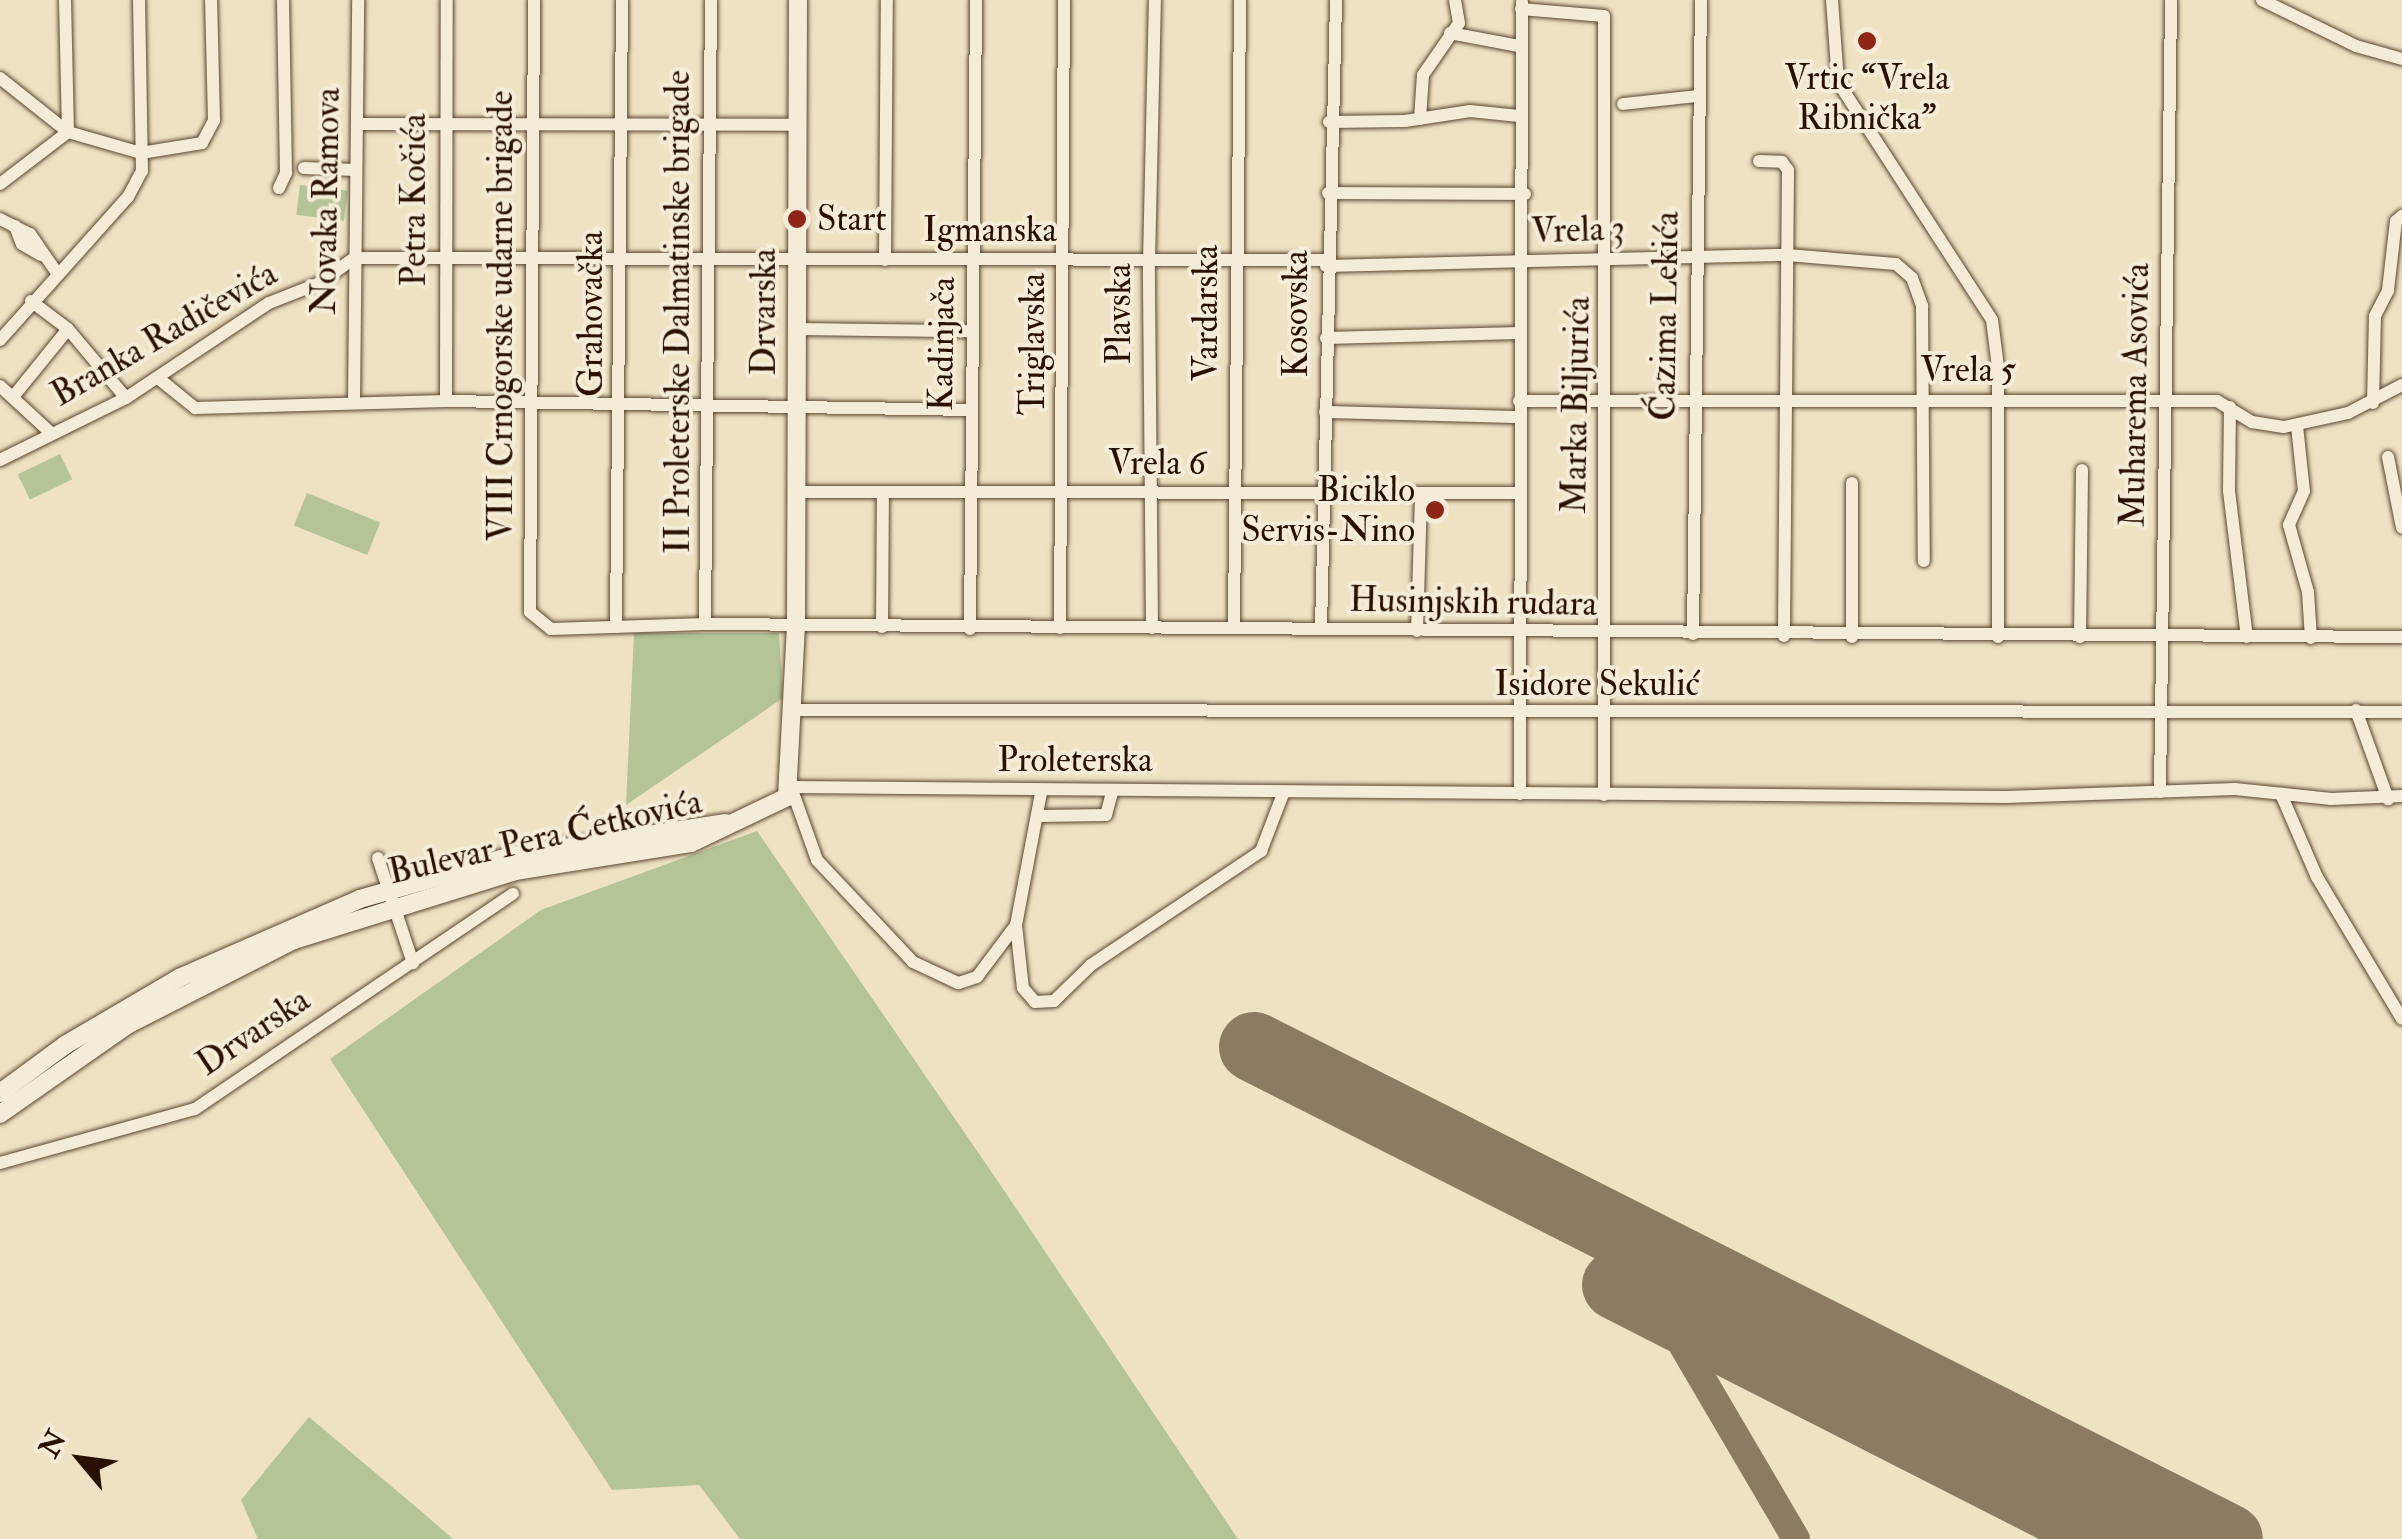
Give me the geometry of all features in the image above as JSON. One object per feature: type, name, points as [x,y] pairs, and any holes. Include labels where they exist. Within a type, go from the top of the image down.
[{"type":"main road","name":"Drvarska","points":[[796,625],[798,0]]},
{"type":"main road","points":[[790,787],[796,625]]},
{"type":"main road","name":"Bulevar Pera Ćetkovića","points":[[0,1093],[64,1045],[195,970],[391,896],[512,856],[737,823],[780,803],[790,787]]},
{"type":"main road","name":"Bulevar Pera Ćetkovića","points":[[0,1114],[128,1026],[202,985],[391,896]]},
{"type":"street","points":[[65,0],[68,132]]},
{"type":"street","points":[[0,340],[128,197],[142,171],[138,0]]},
{"type":"street","points":[[0,78],[68,132],[141,152],[188,149],[211,133],[211,0]]},
{"type":"street","points":[[279,188],[286,173],[284,0]]},
{"type":"street","name":"Novaka Ramova","points":[[354,402],[358,0]]},
{"type":"street","name":"Petra Kočića","points":[[446,401],[443,259],[447,0]]},
{"type":"street","name":"VIII Crnogorske udarne brigade","points":[[534,0],[530,612],[544,626]]},
{"type":"street","name":"Grahovačka","points":[[616,628],[622,404],[622,0]]},
{"type":"street","name":"II Proleterske Dalmatinske brigade","points":[[705,624],[711,0]]},
{"type":"street","points":[[885,260],[887,0]]},
{"type":"street","name":"Kadinjača","points":[[970,628],[976,0]]},
{"type":"street","name":"Triglavska","points":[[1060,628],[1064,0]]},
{"type":"street","name":"Plavska","points":[[1152,628],[1148,261],[1155,0]]},
{"type":"street","name":"Vardarska","points":[[1234,627],[1240,0]]},
{"type":"street","name":"Kosovska","points":[[1321,629],[1329,122],[1336,0]]},
{"type":"street","points":[[1420,119],[1424,75],[1460,16],[1456,0]]},
{"type":"street","name":"Ćazima Lekića","points":[[1693,634],[1701,0]]},
{"type":"street","points":[[1832,0],[1838,82],[1986,304],[1997,346],[1998,637]]},
{"type":"street","name":"Muharema Asovića","points":[[2160,792],[2170,0]]},
{"type":"street","points":[[2262,0],[2356,46],[2402,59]]},
{"type":"street","points":[[1520,794],[1517,494],[1525,194],[1519,116],[1522,4]]},
{"type":"street","name":"Marka Biljurića","points":[[1522,4],[1604,16],[1608,258],[1601,635],[1604,795]]},
{"type":"street","points":[[1450,33],[1519,46]]},
{"type":"street","points":[[1623,104],[1698,96]]},
{"type":"street","points":[[1329,122],[1420,119],[1470,111],[1519,116]]},
{"type":"street","points":[[358,124],[797,125]]},
{"type":"street","points":[[0,184],[68,132]]},
{"type":"street","points":[[1759,162],[1782,162],[1788,170],[1784,636]]},
{"type":"street","points":[[304,168],[356,170]]},
{"type":"street","points":[[1328,194],[1525,194]]},
{"type":"street","points":[[2373,403],[2375,316],[2384,300],[2396,221],[2402,216]]},
{"type":"street","points":[[0,219],[34,238],[41,255],[57,273]]},
{"type":"street","name":"Vrela 3","points":[[1326,263],[1787,255],[1892,263],[1912,278],[1922,300],[1924,400]]},
{"type":"street","name":"Igmanska","points":[[354,258],[1326,263]]},
{"type":"street","name":"Branka Radičevića","points":[[0,460],[126,398],[269,303],[320,283],[354,258]]},
{"type":"street","points":[[2384,300],[2402,304]]},
{"type":"street","points":[[31,301],[68,329],[126,398]]},
{"type":"street","points":[[14,397],[68,329]]},
{"type":"street","points":[[797,329],[972,331]]},
{"type":"street","points":[[1326,338],[1519,334]]},
{"type":"street","points":[[158,378],[195,408],[446,401],[972,410]]},
{"type":"street","name":"Vrela 5","points":[[1518,401],[2163,400],[2230,407],[2263,426],[2297,426],[2373,403],[2402,385]]},
{"type":"street","points":[[0,386],[51,434]]},
{"type":"street","points":[[1924,400],[1924,560]]},
{"type":"street","points":[[2230,407],[2229,491],[2247,637]]},
{"type":"street","points":[[1325,412],[1518,417]]},
{"type":"street","points":[[2297,426],[2304,490],[2289,525],[2308,592],[2312,638]]},
{"type":"street","points":[[2388,457],[2402,528]]},
{"type":"street","points":[[2080,637],[2082,470]]},
{"type":"street","points":[[1852,483],[1852,637]]},
{"type":"street","name":"Vrela 6","points":[[797,492],[1517,494]]},
{"type":"street","points":[[882,627],[883,492]]},
{"type":"street","points":[[1417,631],[1421,493]]},
{"type":"street","name":"Husinjskih rudara","points":[[544,626],[1234,627],[1852,637],[2402,637]]},
{"type":"street","name":"Isidore Sekulić","points":[[791,710],[2160,716],[2402,712]]},
{"type":"street","points":[[2356,710],[2395,798]]},
{"type":"street","points":[[790,787],[814,856],[922,970],[947,982],[972,982],[1016,925]]},
{"type":"street","name":"Proleterska","points":[[790,787],[1283,794],[2160,792],[2395,798]]},
{"type":"street","points":[[1041,793],[1016,925],[1025,993],[1036,1002],[1054,1001],[1091,966],[1261,851],[1283,794]]},
{"type":"street","points":[[1038,816],[1106,815],[1112,793]]},
{"type":"street","points":[[2281,794],[2317,877],[2402,1019]]},
{"type":"street","points":[[378,858],[413,963]]},
{"type":"street","name":"Drvarska","points":[[0,1163],[184,1115],[514,894]]},
{"type":"green space","points":[[300,185],[348,191],[344,221],[296,215]]},
{"type":"green space","points":[[60,454],[72,479],[30,500],[18,475]]},
{"type":"green space","points":[[307,493],[380,523],[367,555],[294,525]]},
{"type":"green space","points":[[634,633],[779,633],[783,698],[626,805]]},
{"type":"green space","points":[[757,831],[1238,1539],[740,1539],[699,1485],[612,1490],[330,1059],[541,910]]},
{"type":"green space","points":[[309,1417],[453,1539],[258,1539],[241,1500]]},
{"type":"taxiway","points":[[1660,1307],[1796,1539]]},
{"type":"taxiway","points":[[1692,1354],[1701,1340],[1714,1335]]},
{"type":"runway","points":[[1254,1047],[2228,1539]]},
{"type":"runway","points":[[1617,1285],[2116,1539]]},
{"type":"place","name":"Vrtic “Vrela Ribnička”","points":[[1867,41]]},
{"type":"place","name":"Start","points":[[797,219]]},
{"type":"place","name":"Biciklo Servis-Nino","points":[[1435,510]]}]
